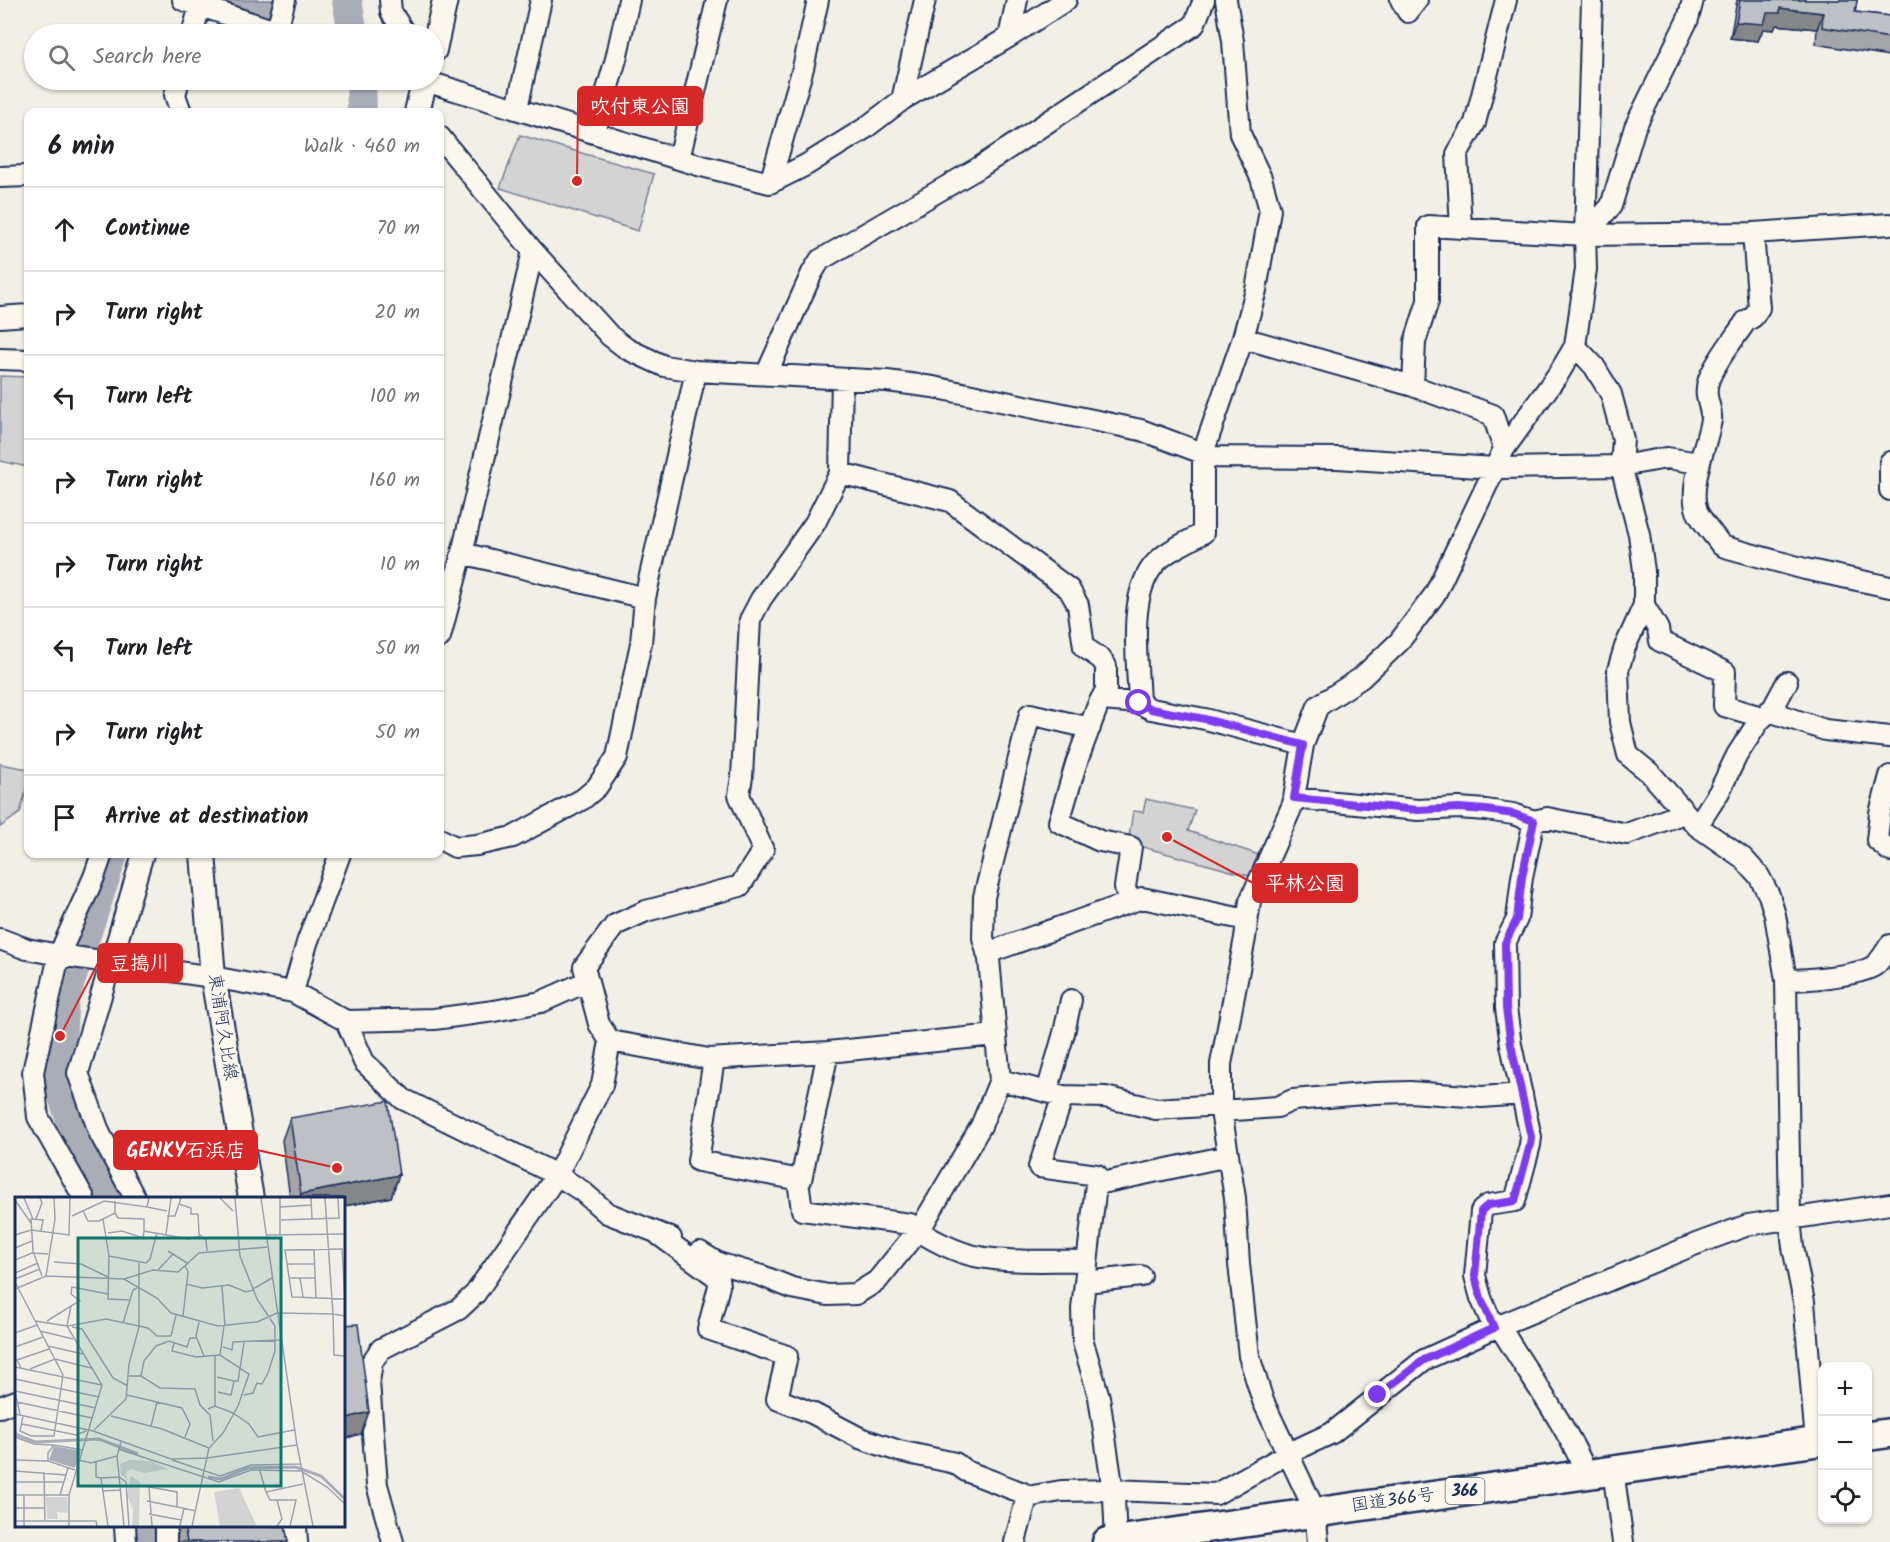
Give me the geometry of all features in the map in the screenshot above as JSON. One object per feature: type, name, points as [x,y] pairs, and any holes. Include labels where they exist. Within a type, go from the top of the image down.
[{"type":"highway","points":[[1872,1435],[1890,1433]]},
{"type":"highway","name":"国道366号","points":[[1111,1541],[1818,1442]]},
{"type":"main road","points":[[440,24],[445,0]]},
{"type":"main road","points":[[419,108],[422,90]]},
{"type":"main road","name":"東浦阿久比線","points":[[203,858],[213,977],[251,1197]]},
{"type":"main road","points":[[294,1527],[295,1542]]},
{"type":"street","points":[[281,24],[285,0]]},
{"type":"street","points":[[390,0],[391,12],[399,24]]},
{"type":"street","points":[[517,108],[542,0]]},
{"type":"street","points":[[595,132],[616,59],[629,0]]},
{"type":"street","points":[[679,159],[717,0]]},
{"type":"street","points":[[770,183],[803,68],[818,0]]},
{"type":"street","points":[[902,100],[925,0]]},
{"type":"street","points":[[1009,37],[1017,0]]},
{"type":"street","points":[[444,86],[679,159],[770,183],[806,165],[864,129],[902,100],[1009,37],[1066,0]]},
{"type":"street","points":[[766,375],[812,273],[820,261],[980,167],[1194,25],[1204,0]]},
{"type":"street","points":[[1139,703],[1137,623],[1140,600],[1152,567],[1168,552],[1203,533],[1203,453],[1256,290],[1270,210],[1261,178],[1240,134],[1233,41],[1226,0]]},
{"type":"street","points":[[1401,0],[1408,12],[1417,0]]},
{"type":"street","points":[[1461,228],[1457,154],[1475,123],[1506,0]]},
{"type":"street","points":[[1318,1542],[1315,1511],[1263,1401],[1249,1356],[1239,1264],[1235,1198],[1221,1108],[1221,1064],[1250,901],[1294,798],[1303,745],[1318,706],[1361,678],[1399,642],[1435,594],[1504,449],[1559,373],[1575,346],[1586,268],[1592,0]]},
{"type":"street","points":[[1585,235],[1611,206],[1635,127],[1684,28],[1693,0]]},
{"type":"street","points":[[192,24],[191,3],[253,24]]},
{"type":"street","points":[[176,90],[175,95],[180,108]]},
{"type":"street","points":[[444,142],[533,251],[610,336],[627,349],[664,366],[696,371],[887,381],[933,387],[1141,430],[1213,457],[1337,458],[1495,468],[1621,466],[1667,458],[1699,463]]},
{"type":"street","points":[[0,177],[24,176]]},
{"type":"street","points":[[1413,386],[1415,342],[1428,301],[1428,226],[1585,235],[1753,233],[1890,224]]},
{"type":"street","points":[[1753,233],[1759,308],[1753,317],[1746,321],[1709,378],[1706,390],[1711,417],[1699,463],[1697,511],[1721,545],[1805,569],[1890,587]]},
{"type":"street","points":[[444,622],[533,251]]},
{"type":"street","points":[[0,317],[24,315]]},
{"type":"street","points":[[1242,338],[1413,386],[1493,415],[1504,449]]},
{"type":"street","points":[[1575,346],[1594,366],[1611,394],[1623,439],[1621,466],[1639,534],[1644,571],[1644,605],[1625,647],[1618,670],[1620,722],[1628,755],[1650,774],[1690,820],[1743,858],[1759,876],[1769,895],[1775,915],[1786,980],[1790,1219],[1804,1302],[1818,1433]]},
{"type":"street","points":[[0,359],[24,360]]},
{"type":"street","points":[[444,841],[455,847],[513,837],[583,799],[597,787],[617,757],[641,643],[645,598],[696,371]]},
{"type":"street","points":[[393,1542],[377,1485],[369,1382],[372,1362],[381,1349],[459,1309],[475,1294],[557,1175],[602,1085],[610,1041],[599,1024],[584,967],[615,925],[646,911],[740,886],[764,850],[739,795],[742,777],[750,620],[761,599],[815,523],[840,473],[842,379]]},
{"type":"street","points":[[1890,462],[1890,490]]},
{"type":"street","points":[[840,473],[950,501],[1070,589],[1078,605],[1084,647],[1101,659],[1106,666],[1106,690],[1076,764],[1059,822],[1100,841],[1131,847],[1125,887],[1128,901]]},
{"type":"street","points":[[462,553],[645,598]]},
{"type":"street","points":[[1644,605],[1658,628],[1660,641],[1725,672],[1724,706],[1766,714],[1825,730],[1890,737]]},
{"type":"street","points":[[1294,798],[1418,810],[1459,808],[1486,810],[1514,814],[1534,821],[1547,818],[1627,834],[1690,820],[1719,792],[1737,755],[1787,682]]},
{"type":"street","points":[[1102,699],[1139,703],[1151,709],[1205,719],[1303,745]]},
{"type":"street","points":[[346,1021],[364,1062],[403,1099],[557,1175],[582,1191],[607,1213],[687,1245],[718,1263],[792,1288],[841,1296],[856,1294],[877,1281],[918,1231],[981,1126],[1000,1080],[987,953],[983,938],[984,897],[1030,714],[1090,728]]},
{"type":"street","points":[[1890,776],[1880,813],[1876,840],[1890,851]]},
{"type":"street","points":[[1534,821],[1522,877],[1517,919],[1505,943],[1506,1008],[1511,1045],[1531,1137],[1515,1201],[1488,1205],[1481,1211],[1475,1276],[1481,1298],[1497,1328],[1537,1388],[1600,1472],[1623,1542]]},
{"type":"street","points":[[83,1197],[38,1118],[33,1072],[59,955],[101,858]]},
{"type":"street","points":[[134,1197],[100,1134],[78,1073],[142,858]]},
{"type":"street","points":[[293,992],[307,943],[339,858]]},
{"type":"street","points":[[987,953],[1128,901],[1142,898],[1247,920]]},
{"type":"street","points":[[0,939],[27,949],[59,955],[213,977],[293,992],[346,1021],[434,1019],[494,1011],[542,1002],[588,981]]},
{"type":"street","points":[[1786,980],[1810,980],[1867,969],[1877,963],[1890,945]]},
{"type":"street","points":[[1071,999],[1055,1094],[1039,1167],[1097,1175],[1082,1309],[1083,1342],[1099,1397],[1112,1490],[1111,1541]]},
{"type":"street","points":[[610,1041],[714,1059],[828,1052],[995,1035]]},
{"type":"street","points":[[714,1059],[698,1161],[801,1180],[828,1052]]},
{"type":"street","points":[[1000,1080],[1055,1094],[1105,1097],[1156,1109],[1277,1107],[1293,1100],[1376,1093],[1410,1092],[1482,1097],[1522,1094]]},
{"type":"street","points":[[1097,1184],[1228,1156]]},
{"type":"street","points":[[798,1180],[802,1210],[910,1224],[918,1231],[942,1243],[978,1257],[1087,1261]]},
{"type":"street","points":[[659,1235],[718,1278],[719,1286],[708,1329],[787,1356],[777,1399],[812,1413],[860,1438],[899,1451],[955,1464],[966,1471],[1028,1497],[1061,1491],[1112,1490],[1216,1494],[1289,1453],[1332,1433],[1424,1360],[1497,1328],[1696,1244],[1748,1225],[1890,1204]]},
{"type":"street","points":[[1085,1282],[1141,1276]]},
{"type":"street","points":[[0,1407],[15,1401]]},
{"type":"street","points":[[1016,1542],[1028,1497]]},
{"type":"street","points":[[125,1527],[126,1542]]},
{"type":"shaded area","points":[[215,0],[277,0],[272,18]]},
{"type":"shaded area","points":[[520,135],[654,174],[638,231],[500,188]]},
{"type":"shaded area","points":[[0,376],[24,377],[24,466],[0,461]]},
{"type":"shaded area","points":[[0,764],[24,768],[24,798],[20,813],[0,827]]},
{"type":"shaded area","points":[[1146,799],[1195,810],[1188,831],[1262,856],[1253,877],[1128,843],[1133,811],[1143,812]]},
{"type":"building","points":[[1740,0],[1857,0],[1855,12],[1890,16],[1890,38],[1822,27],[1823,13],[1780,8],[1780,13],[1767,13],[1764,24],[1736,22]]},
{"type":"building","points":[[388,1101],[399,1175],[301,1194],[290,1118]]},
{"type":"building","points":[[358,1324],[369,1412],[345,1419],[345,1325]]},
{"type":"building","points":[[184,1527],[285,1527],[288,1542],[187,1542]]},
{"type":"waterway","points":[[347,0],[351,24]]},
{"type":"waterway","points":[[361,90],[362,108]]},
{"type":"waterway","points":[[109,1197],[75,1133],[58,1081],[64,1000],[112,858]]},
{"type":"waterway","points":[[150,1542],[151,1527]]},
{"type":"place","name":"吹付東公園","points":[[577,181]]},
{"type":"place","name":"平林公園","points":[[1167,837]]},
{"type":"place","name":"豆搗川","points":[[60,1036]]},
{"type":"place","name":"GENKY石浜店","points":[[337,1168]]},
{"type":"route","points":[[1139,703],[1151,709],[1205,719],[1303,745],[1294,798],[1418,810],[1459,808],[1486,810],[1514,814],[1534,821],[1522,877],[1517,919],[1505,943],[1508,1027],[1531,1137],[1530,1145],[1515,1201],[1488,1205],[1481,1211],[1475,1276],[1485,1309],[1494,1328],[1424,1360],[1378,1395]]}]
